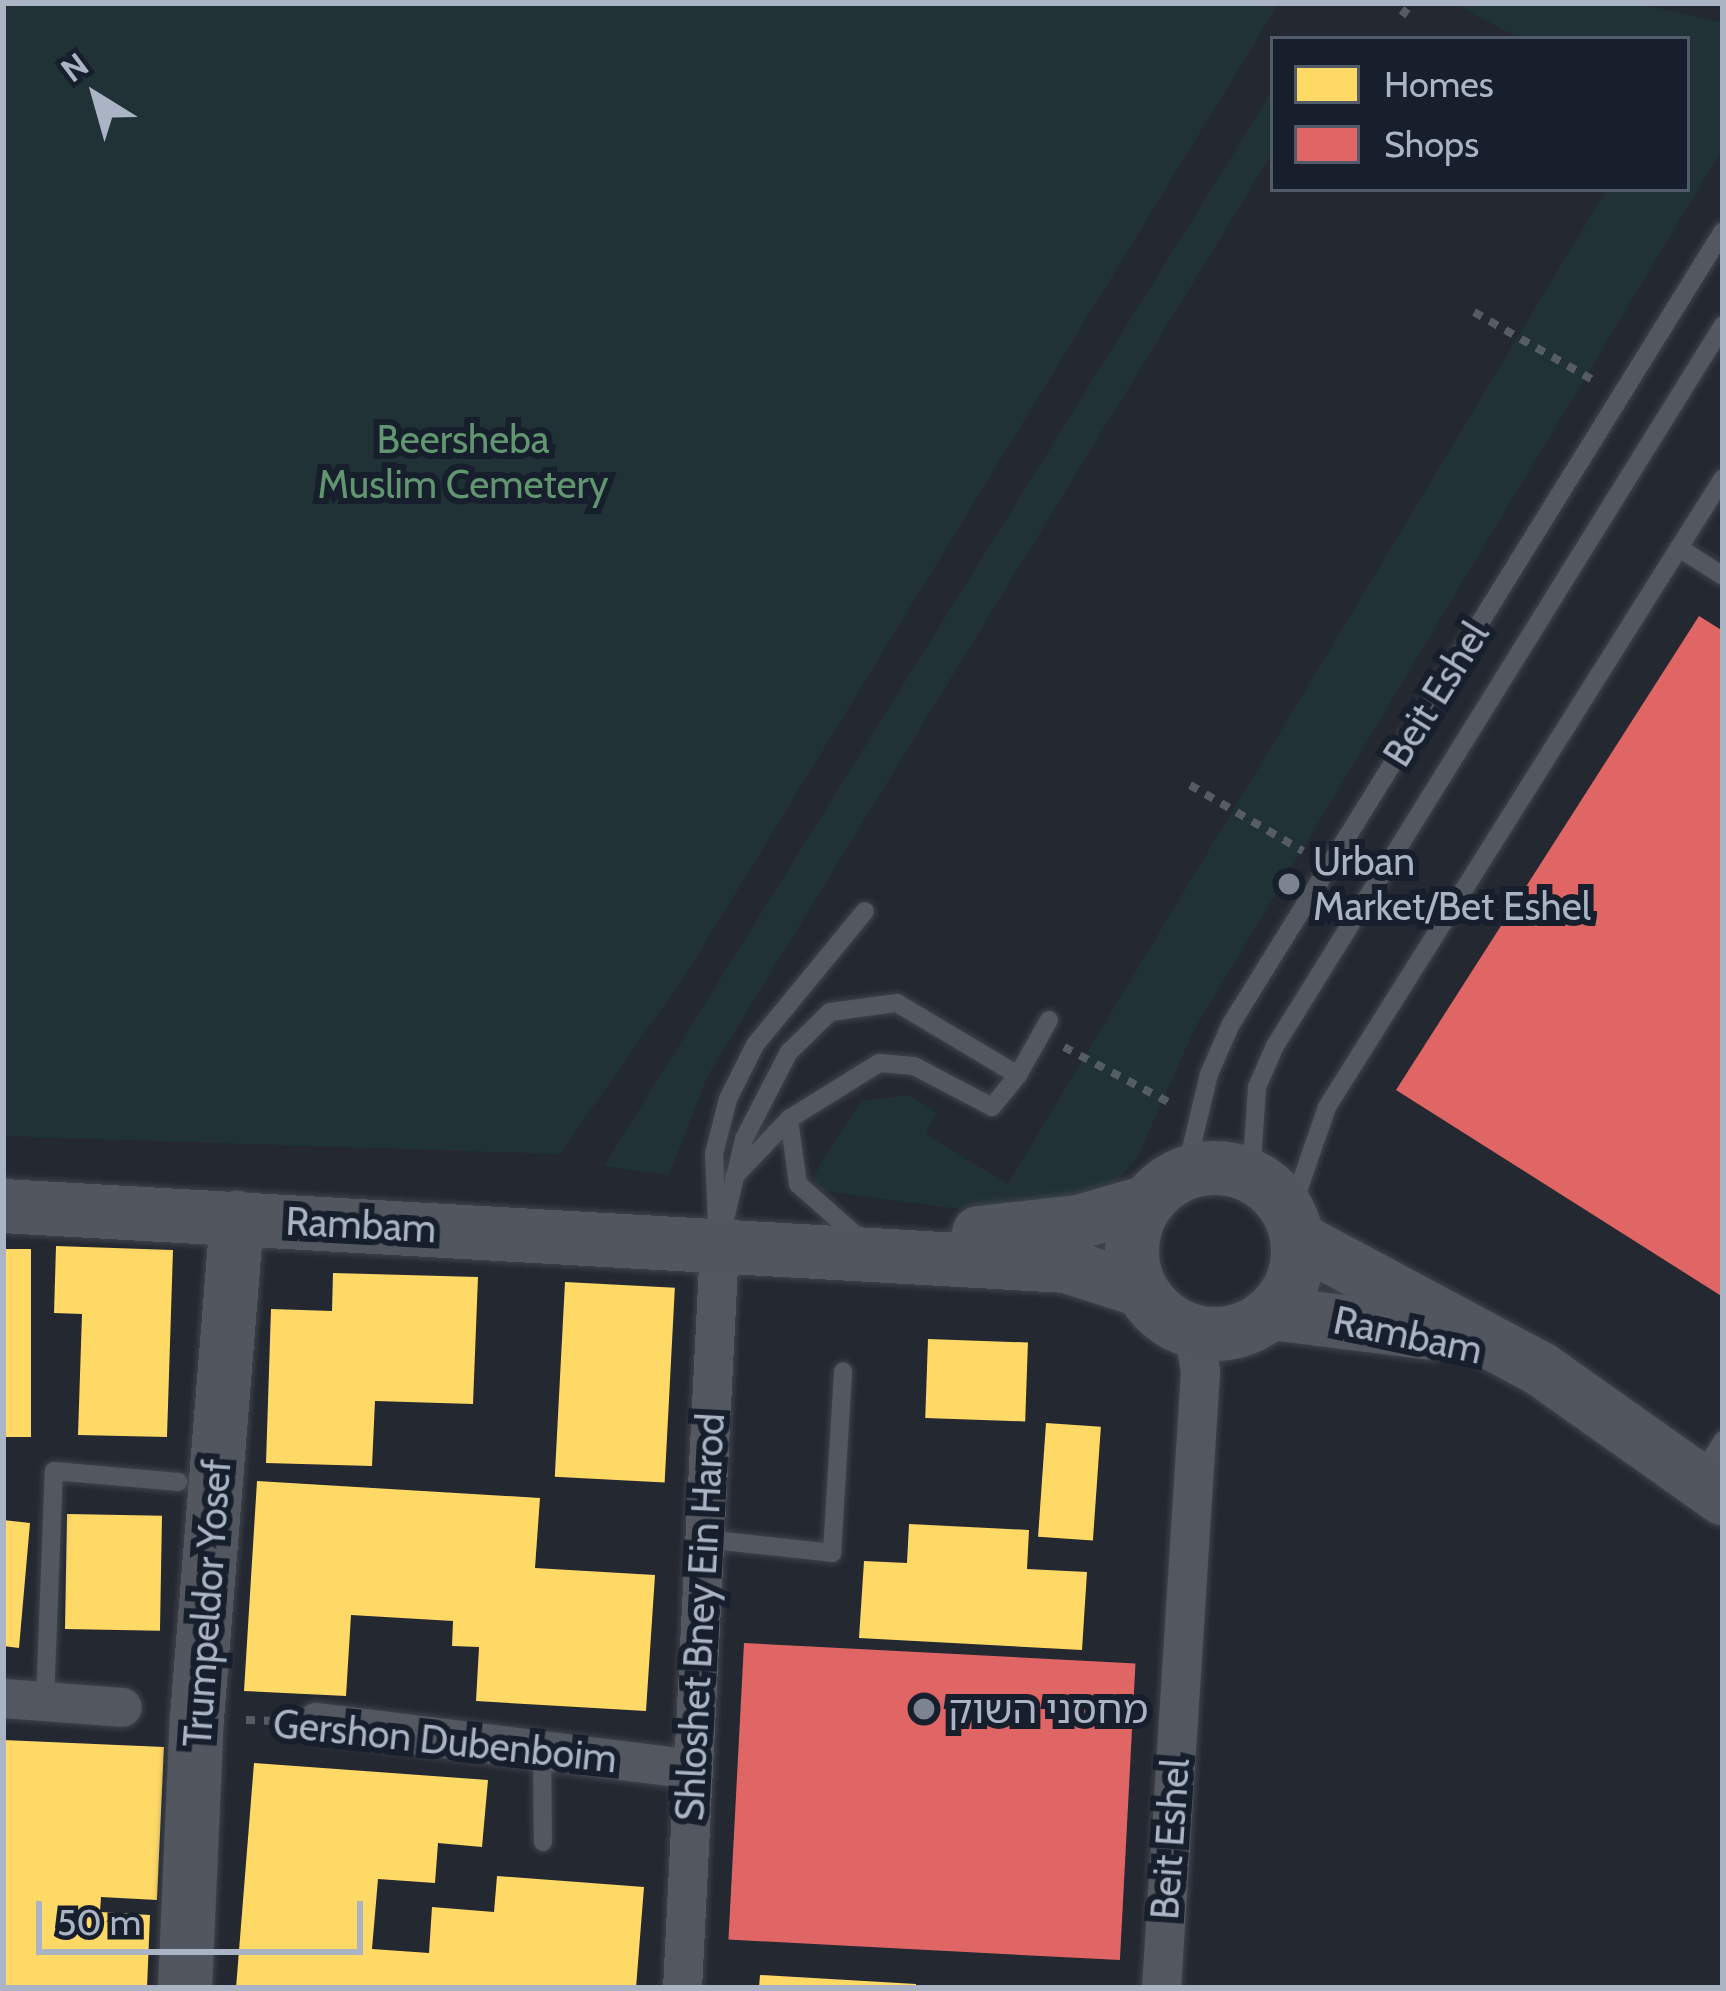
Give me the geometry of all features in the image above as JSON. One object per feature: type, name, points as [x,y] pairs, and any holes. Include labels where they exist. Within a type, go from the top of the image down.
[{"type":"street","points":[[1207,1168],[1251,1176],[1294,1226],[1298,1267],[1271,1313],[1234,1331],[1194,1332],[1172,1324],[1141,1290],[1132,1244],[1167,1188],[1207,1168]]},
{"type":"street","name":"Rambam","points":[[718,1245],[1041,1229],[1167,1188]]},
{"type":"street","name":"Rambam","points":[[3,1206],[1066,1266],[1141,1290]]},
{"type":"street","name":"Trumpeldor Yosef","points":[[185,1988],[197,1718],[237,1218]]},
{"type":"street","name":"Rambam","points":[[1294,1226],[1715,1472]]},
{"type":"street","name":"Shloshet Bney Ein Harod","points":[[682,1988],[718,1245]]},
{"type":"street","name":"Rambam","points":[[1271,1313],[1444,1335],[1542,1370]]},
{"type":"street","name":"Beit Eshel","points":[[1161,1988],[1200,1371],[1194,1332]]},
{"type":"street","points":[[3,1698],[122,1707]]},
{"type":"street","name":"Gershon Dubenboim","points":[[316,1722],[693,1769]]},
{"type":"lane","name":"Beit Eshel","points":[[1167,1188],[1231,1024],[1723,231]]},
{"type":"lane","name":"Beit Eshel","points":[[1251,1176],[1258,1087],[1275,1046],[1723,325]]},
{"type":"lane","points":[[1294,1226],[1327,1107],[1723,478]]},
{"type":"lane","points":[[1679,548],[1723,576]]},
{"type":"lane","points":[[718,1245],[714,1154],[728,1099],[755,1045],[865,911]]},
{"type":"lane","points":[[718,1245],[731,1180],[789,1052],[830,1012],[897,1003],[1018,1075]]},
{"type":"lane","points":[[731,1180],[789,1119],[879,1063],[914,1066],[992,1107],[1018,1075],[1045,1028]]},
{"type":"lane","points":[[789,1119],[798,1184],[859,1238]]},
{"type":"lane","points":[[704,1539],[832,1553],[843,1371]]},
{"type":"lane","points":[[45,1702],[54,1471],[178,1482]]},
{"type":"lane","points":[[542,1750],[543,1842]]},
{"type":"path","points":[[1402,16],[1411,3]]},
{"type":"path","points":[[1474,312],[1621,396]]},
{"type":"path","points":[[1190,785],[1329,866]]},
{"type":"path","points":[[1045,1028],[1160,1100]]},
{"type":"path","name":"Gershon Dubenboim","points":[[197,1718],[316,1722]]},
{"type":"green space","name":"Beersheba Muslim Cemetery","points":[[3,3],[1279,3],[688,971],[560,1154],[3,1136]]},
{"type":"green space","points":[[1455,3],[1635,3],[1723,23],[1723,148],[1194,1030],[1138,1156],[1109,1190],[1011,1216],[817,1190],[813,1176],[861,1101],[908,1095],[937,1113],[925,1134],[1008,1184],[1605,192],[1690,192],[1690,36],[1515,36]]},
{"type":"green space","points":[[1270,95],[1270,157],[708,1075],[669,1175],[604,1166]]},
{"type":"building: Homes","points":[[56,1246],[173,1250],[167,1437],[78,1435],[82,1314],[54,1313]]},
{"type":"building: Homes","points":[[3,1249],[31,1249],[31,1437],[3,1437]]},
{"type":"building: Homes","points":[[333,1273],[478,1277],[473,1404],[375,1401],[372,1466],[266,1463],[271,1309],[332,1311]]},
{"type":"building: Homes","points":[[565,1282],[675,1288],[665,1482],[555,1477]]},
{"type":"building: Homes","points":[[928,1339],[1028,1342],[1025,1421],[925,1418]]},
{"type":"building: Homes","points":[[1046,1423],[1101,1427],[1093,1541],[1038,1537]]},
{"type":"building: Homes","points":[[257,1481],[540,1498],[535,1568],[655,1575],[646,1711],[476,1701],[479,1647],[452,1646],[453,1621],[351,1615],[346,1696],[244,1691]]},
{"type":"building: Homes","points":[[67,1514],[162,1516],[160,1631],[65,1629]]},
{"type":"building: Homes","points":[[3,1520],[30,1523],[19,1648],[3,1646]]},
{"type":"building: Homes","points":[[909,1524],[1029,1530],[1027,1569],[1087,1572],[1082,1650],[859,1638],[864,1561],[907,1563]]},
{"type":"building: Homes","points":[[3,1740],[164,1747],[157,1900],[101,1897],[100,1912],[150,1915],[147,1988],[3,1988]]},
{"type":"building: Homes","points":[[254,1763],[488,1780],[482,1847],[438,1843],[435,1883],[378,1879],[372,1949],[429,1953],[432,1907],[494,1912],[497,1876],[644,1887],[636,1988],[236,1988]]},
{"type":"building: Homes","points":[[760,1975],[916,1984],[916,1988],[759,1988]]},
{"type":"building: Shops","points":[[1699,616],[1723,631],[1723,1297],[1396,1090]]},
{"type":"building: Shops","points":[[744,1643],[1135,1664],[1120,1960],[728,1940]]},
{"type":"place","name":"Urban Market/Bet Eshel","points":[[1289,884]]},
{"type":"place","name":"מחסני השוק","points":[[924,1709]]}]
